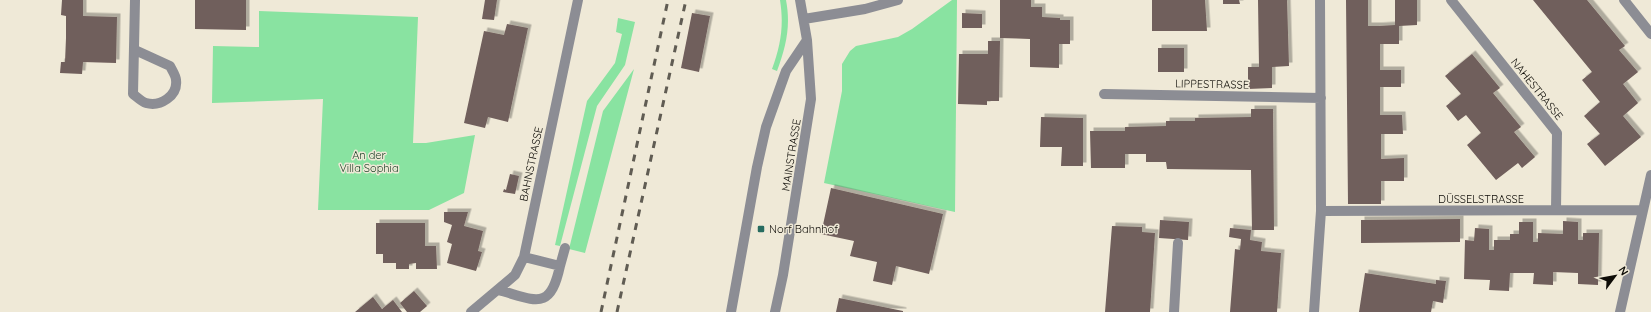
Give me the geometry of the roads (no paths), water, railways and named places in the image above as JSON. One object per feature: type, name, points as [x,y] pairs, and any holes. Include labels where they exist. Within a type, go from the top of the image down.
[{"type":"street","points":[[135,0],[134,94],[145,103],[155,105],[165,102],[172,94],[176,85],[176,80],[170,66],[135,50]]},
{"type":"street","name":"BAHNSTRASSE","points":[[472,312],[515,275],[524,257],[578,0]]},
{"type":"street","name":"MAINSTRASSE","points":[[775,312],[783,275],[811,99],[811,74],[800,0]]},
{"type":"street","points":[[1314,312],[1321,211],[1320,0]]},
{"type":"street","name":"NAHESTRASSE","points":[[1451,0],[1557,133],[1556,210]]},
{"type":"street","points":[[1624,0],[1651,34]]},
{"type":"street","points":[[804,19],[865,9],[893,1]]},
{"type":"street","points":[[731,312],[757,167],[766,127],[786,71],[807,40]]},
{"type":"street","name":"LIPPESTRASSE","points":[[1104,94],[1320,98]]},
{"type":"street","points":[[1620,312],[1651,175]]},
{"type":"street","name":"DÜSSELSTRASSE","points":[[1321,211],[1642,210]]},
{"type":"street","points":[[1174,312],[1178,244]]},
{"type":"street","points":[[498,290],[539,300],[550,296],[556,285],[565,248]]},
{"type":"street","points":[[524,257],[560,266]]},
{"type":"railway","points":[[601,312],[668,0]]},
{"type":"railway","points":[[617,312],[686,0]]},
{"type":"place","name":"Norf Bahnhof","points":[[761,229]]},
{"type":"park label","name":"An der Villa Sophia","points":[[369,161]]}]
